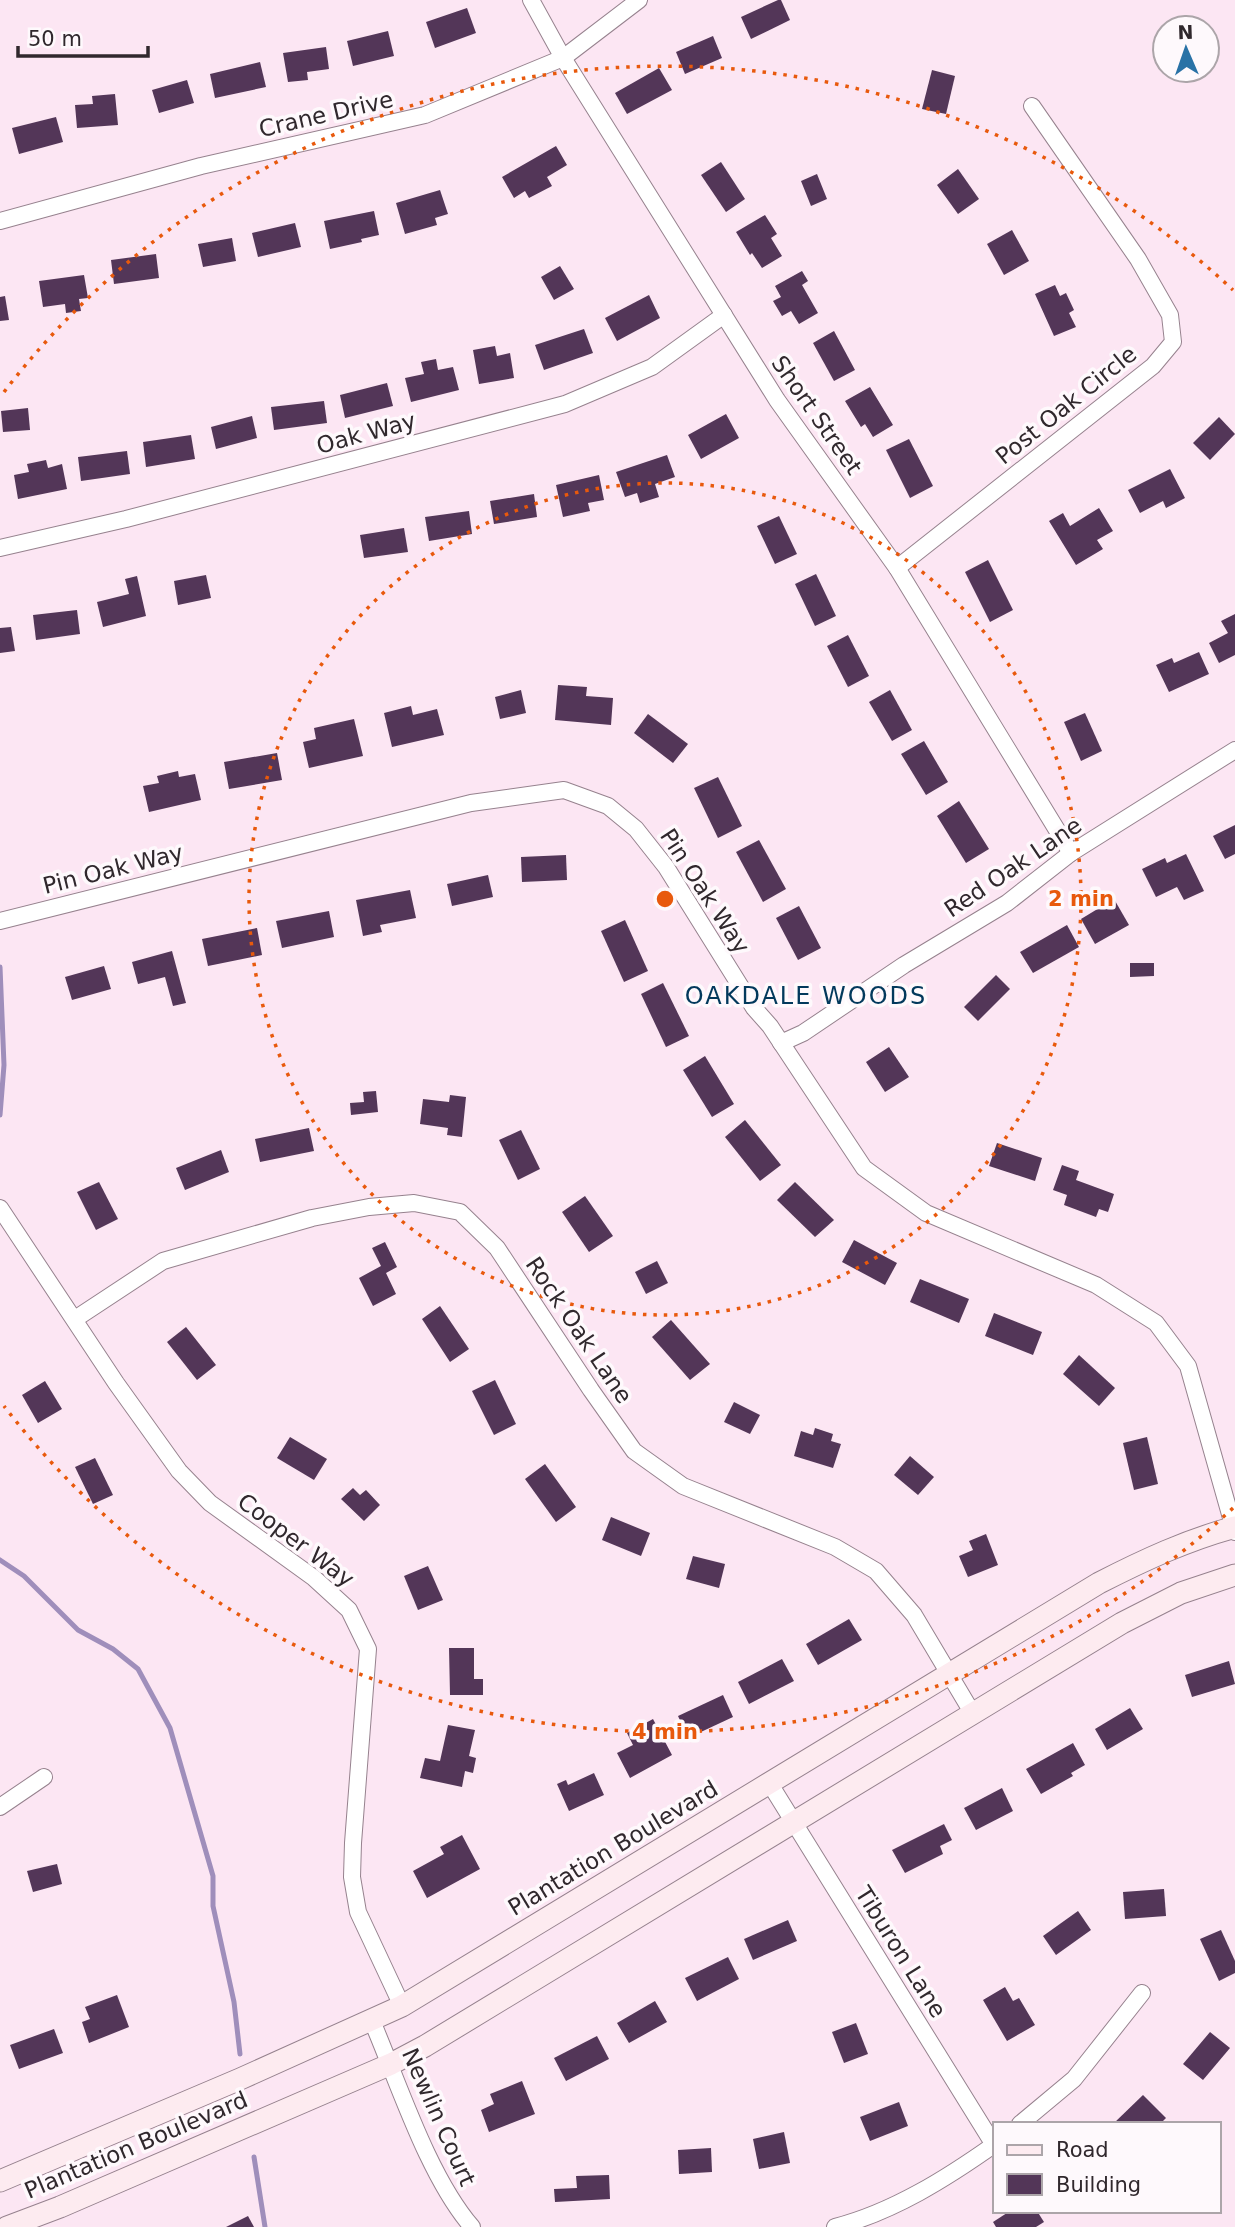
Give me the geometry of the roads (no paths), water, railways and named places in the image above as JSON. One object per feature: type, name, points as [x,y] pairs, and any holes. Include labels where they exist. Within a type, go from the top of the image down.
[{"type":"street","name":"Short Street","points":[[531,0],[563,58],[776,400],[897,568],[1070,853]]},
{"type":"street","name":"Crane Drive","points":[[0,221],[201,166],[425,115],[563,58],[639,0]]},
{"type":"street","name":"Post Oak Circle","points":[[897,568],[1153,366],[1173,342],[1170,315],[1138,259],[1032,106]]},
{"type":"street","name":"Oak Way","points":[[0,548],[126,519],[565,404],[652,367],[724,315]]},
{"type":"street","name":"Red Oak Lane","points":[[781,1043],[803,1033],[904,965],[1007,904],[1070,853],[1235,750]]},
{"type":"street","name":"Pin Oak Way","points":[[0,921],[471,803],[564,790],[608,806],[636,829],[666,867],[754,1008],[781,1043],[864,1168],[926,1213],[1096,1285],[1156,1323],[1188,1366],[1235,1529]]},
{"type":"street","name":"Rock Oak Lane","points":[[75,1319],[163,1261],[312,1218],[369,1207],[414,1203],[460,1212],[497,1248],[634,1451],[683,1486],[835,1547],[876,1571],[914,1615],[973,1714]]},
{"type":"street","name":"Cooper Way","points":[[0,1208],[116,1383],[179,1471],[210,1503],[314,1578],[349,1610],[368,1649],[352,1843],[352,1877],[358,1912],[402,2006]]},
{"type":"street","name":"Plantation Boulevard","points":[[0,2180],[55,2159],[402,2006],[1099,1583],[1162,1551],[1196,1538],[1235,1529]]},
{"type":"street","name":"Plantation Boulevard","points":[[7,2227],[391,2064],[1122,1623],[1181,1593],[1235,1575]]},
{"type":"street","points":[[0,1807],[44,1777]]},
{"type":"street","name":"Tiburon Lane","points":[[770,1784],[993,2142]]},
{"type":"street","points":[[1022,2122],[1074,2079],[1142,1993]]},
{"type":"street","name":"Newlin Court","points":[[372,2021],[422,2142],[456,2209],[472,2227]]},
{"type":"street","points":[[835,2227],[855,2222],[938,2183],[993,2146]]},
{"type":"waterway","points":[[0,967],[4,1065],[0,1115]]},
{"type":"waterway","points":[[0,1560],[24,1576],[78,1630],[113,1649],[138,1669],[170,1728],[213,1876],[213,1906],[234,2002],[240,2054]]},
{"type":"waterway","points":[[254,2157],[265,2227]]},
{"type":"district","name":"OAKDALE WOODS","points":[[806,996]]}]
